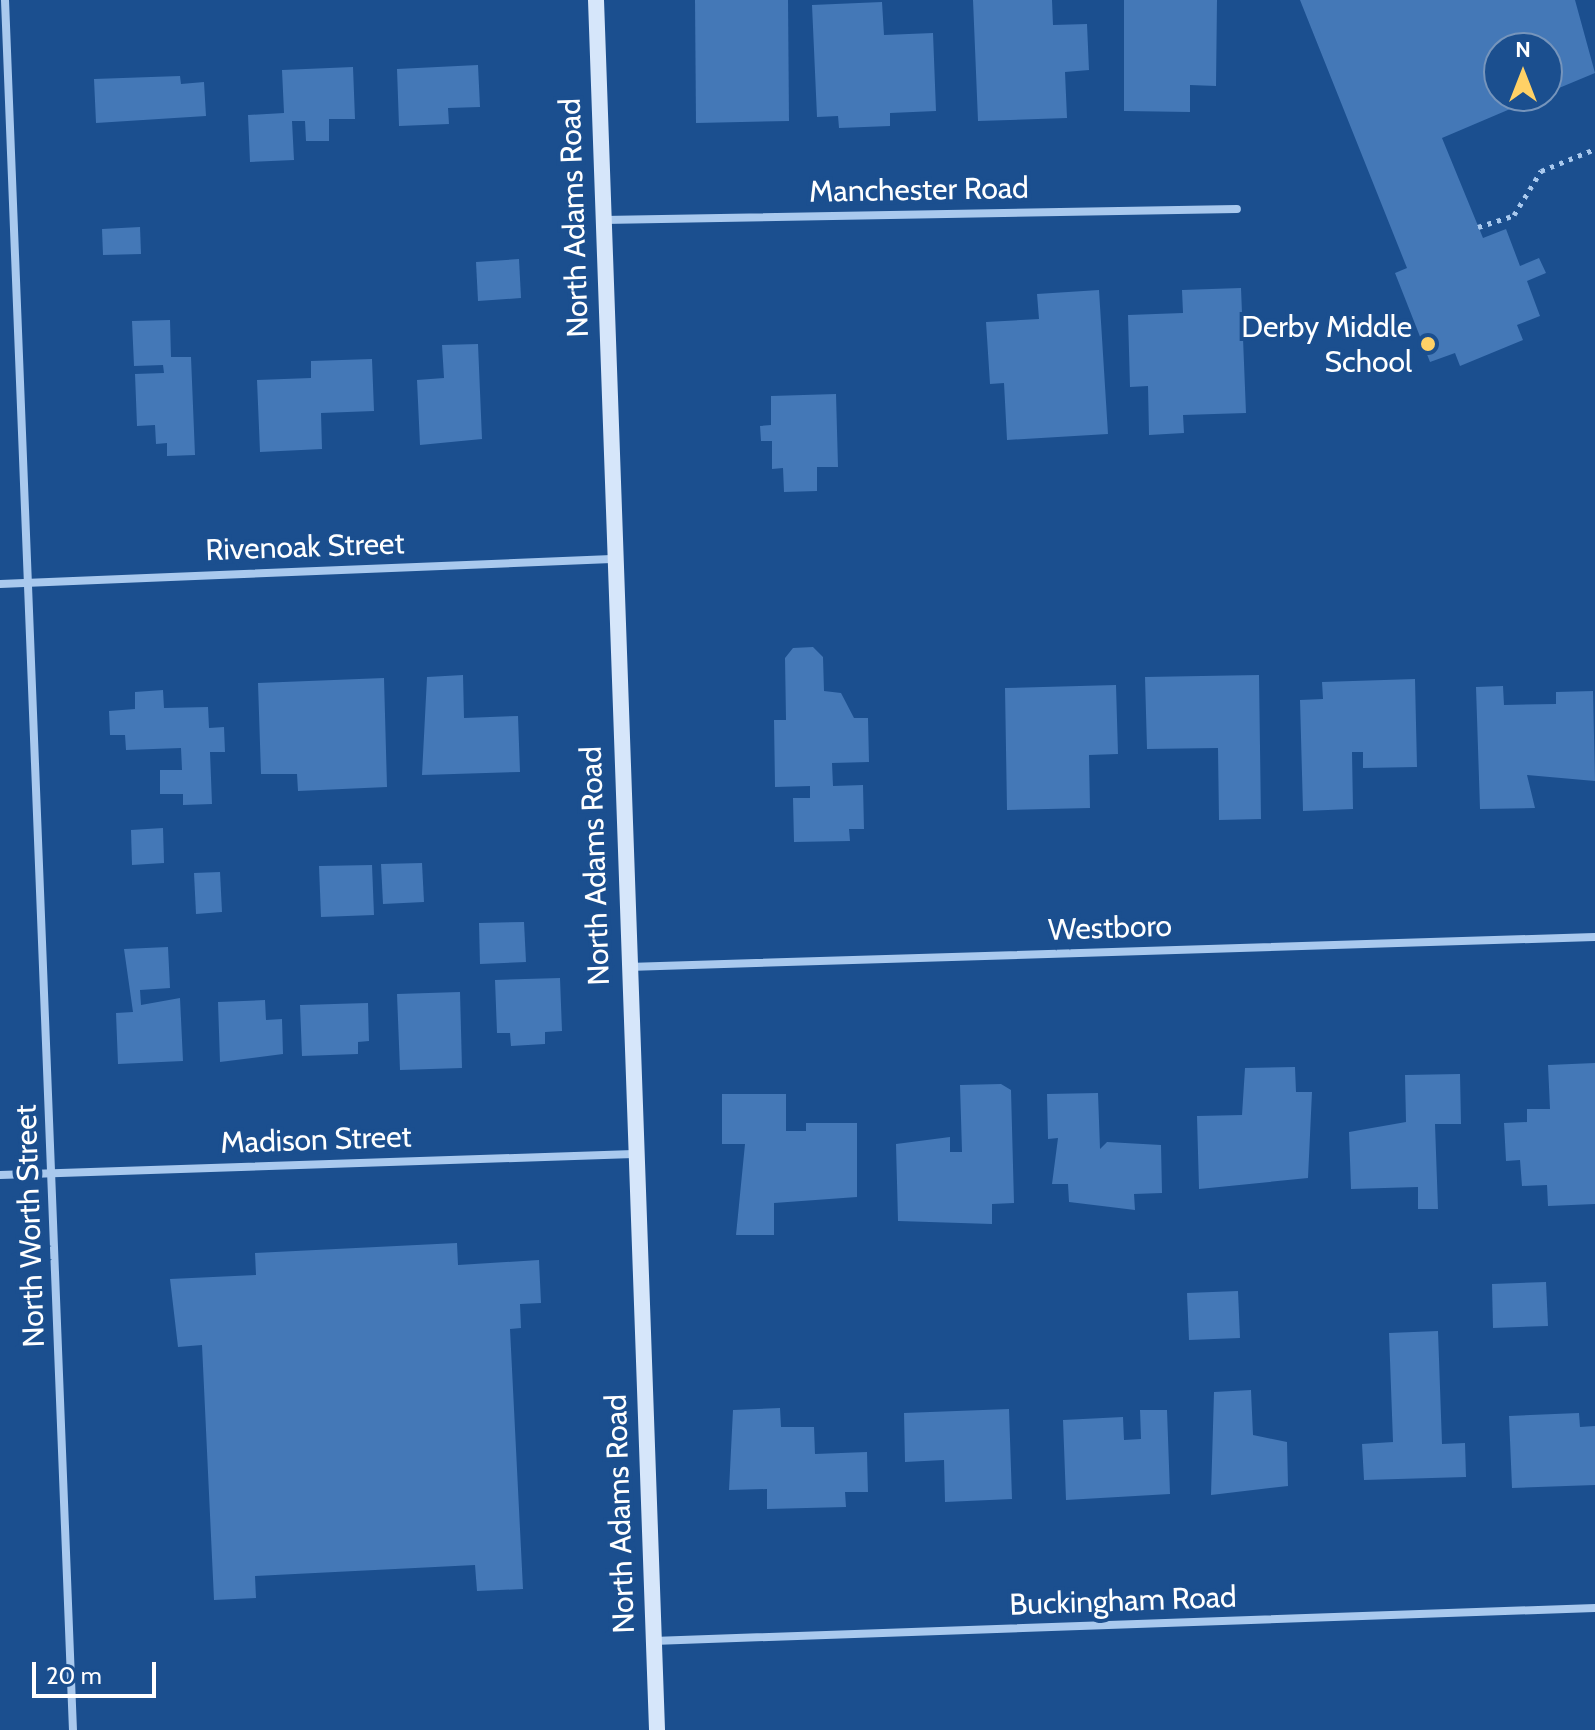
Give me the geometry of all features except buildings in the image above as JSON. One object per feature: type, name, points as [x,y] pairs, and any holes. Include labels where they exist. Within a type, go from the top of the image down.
[{"type":"main road","name":"North Adams Road","points":[[596,0],[611,559],[657,1730]]},
{"type":"street","name":"North Worth Street","points":[[5,0],[73,1730]]},
{"type":"street","name":"Manchester Road","points":[[602,220],[1237,209]]},
{"type":"street","name":"Rivenoak Street","points":[[0,584],[611,559]]},
{"type":"street","name":"Westboro","points":[[627,967],[1595,937]]},
{"type":"street","name":"Madison Street","points":[[0,1175],[634,1154]]},
{"type":"street","name":"Buckingham Road","points":[[652,1641],[1595,1608]]},
{"type":"path","points":[[1478,227],[1514,215],[1541,171],[1595,149]]},
{"type":"place","name":"Derby Middle School","points":[[1428,344]]}]
